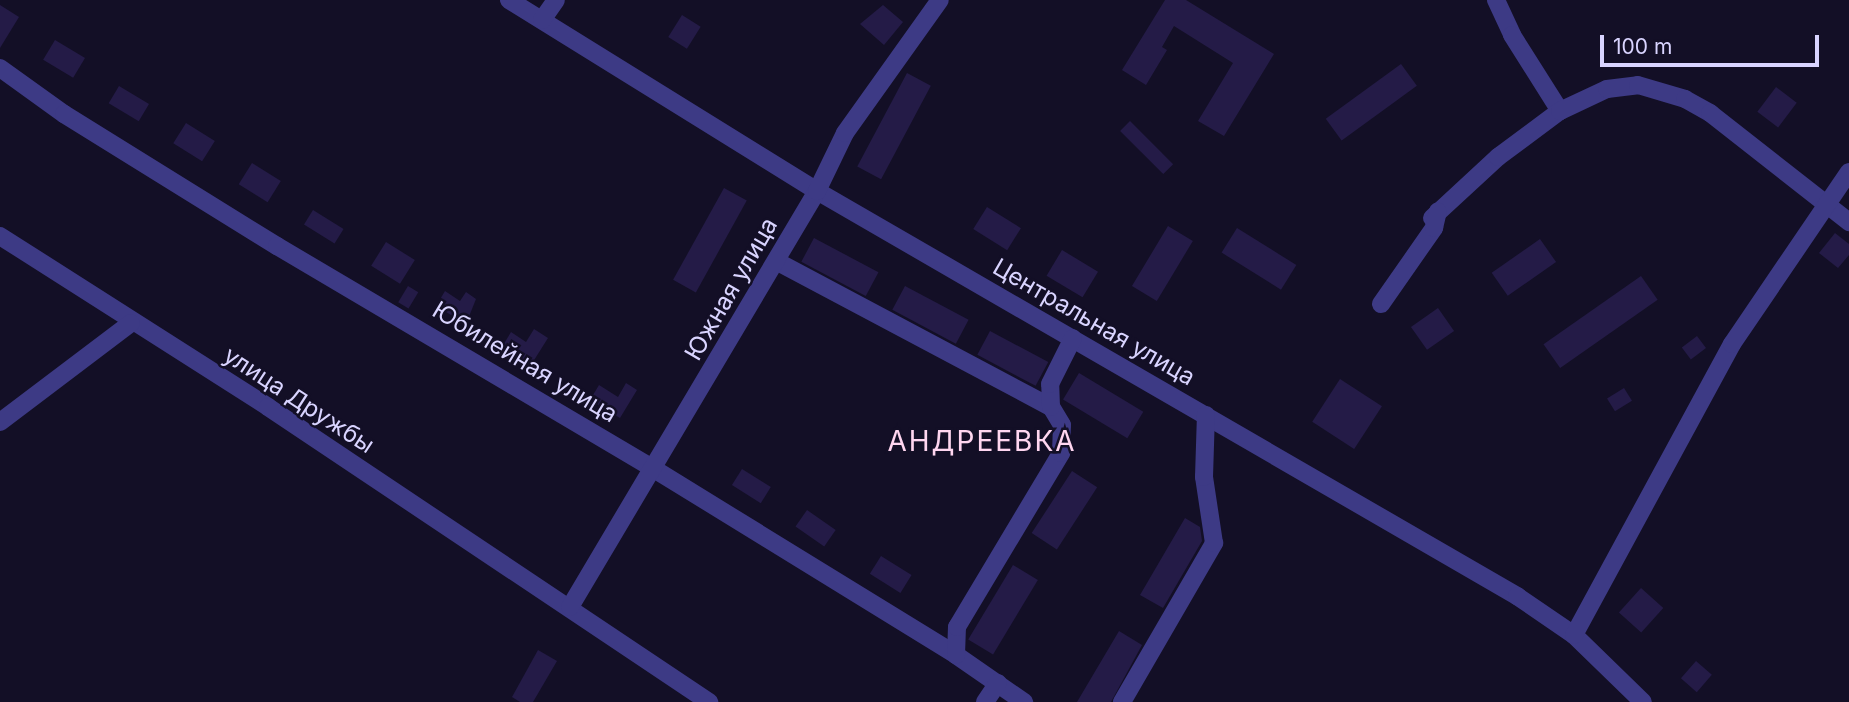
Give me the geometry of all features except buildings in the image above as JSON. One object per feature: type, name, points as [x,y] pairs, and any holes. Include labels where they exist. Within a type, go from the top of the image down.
[{"type":"street","name":"Центральная улица","points":[[509,0],[817,191],[1517,596],[1574,635],[1643,702]]},
{"type":"street","points":[[542,20],[556,0]]},
{"type":"street","points":[[1496,0],[1512,35],[1560,111]]},
{"type":"street","name":"Южная улица","points":[[570,607],[817,191],[845,133],[931,3]]},
{"type":"street","name":"Юбилейная улица","points":[[0,68],[64,114],[277,246],[654,469],[933,640],[1024,702]]},
{"type":"street","points":[[1381,304],[1434,228],[1435,214],[1498,157],[1560,111],[1607,89],[1638,85],[1666,92],[1710,113],[1849,222]]},
{"type":"street","points":[[1574,635],[1732,344],[1849,172]]},
{"type":"street","name":"улица Дружбы","points":[[0,236],[131,323],[268,407],[709,702]]},
{"type":"street","points":[[776,261],[1051,407]]},
{"type":"street","points":[[0,422],[131,323]]},
{"type":"street","points":[[956,655],[957,627],[1061,453],[1062,425],[1051,407],[1050,384],[1073,338]]},
{"type":"street","points":[[1122,702],[1214,543],[1204,477],[1206,415]]},
{"type":"street","points":[[933,640],[957,627]]},
{"type":"street","points":[[985,702],[998,683]]},
{"type":"district","name":"АНДРЕЕВКА","points":[[982,441]]}]
